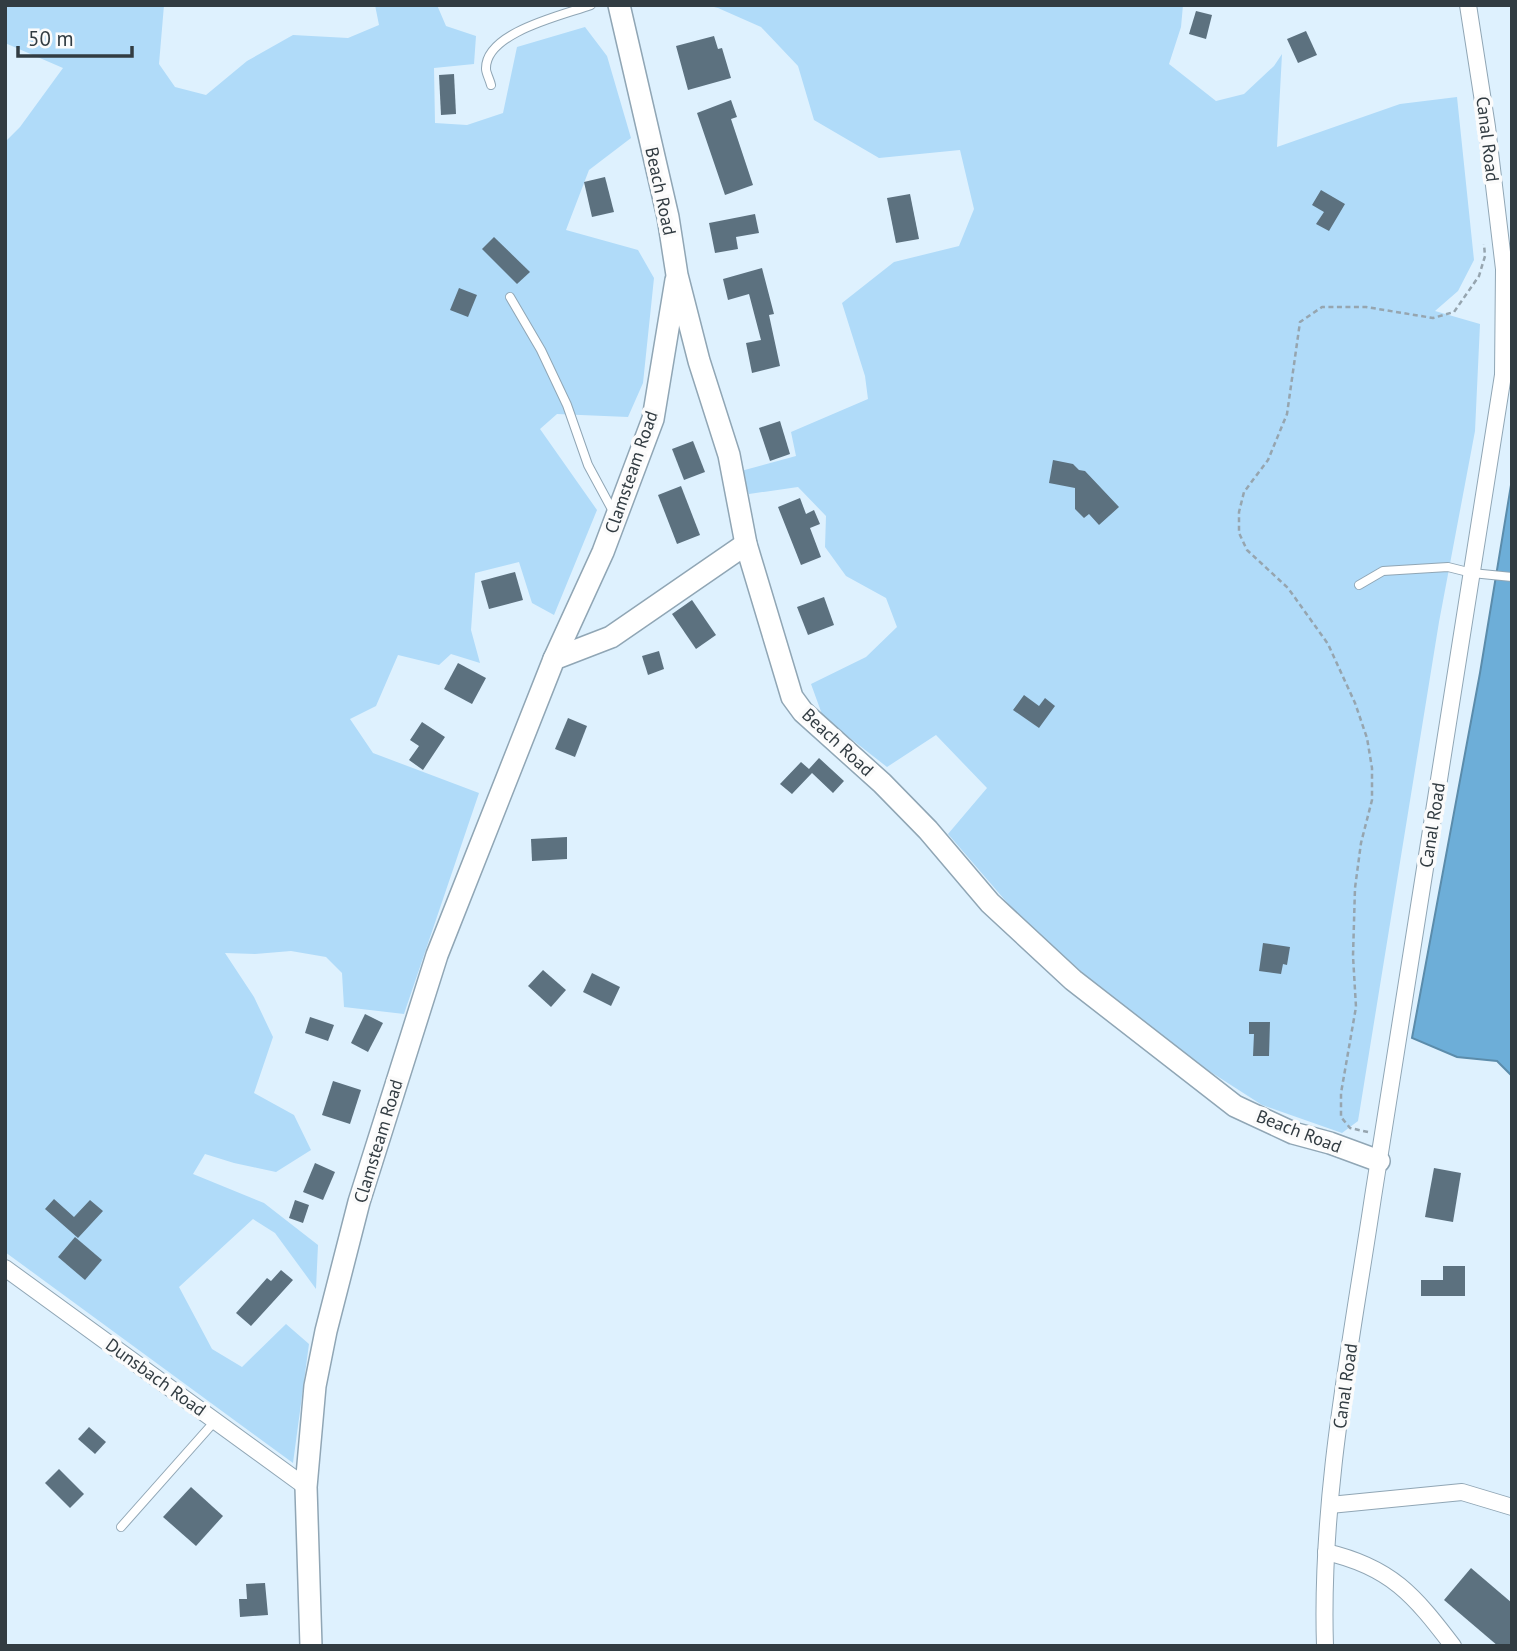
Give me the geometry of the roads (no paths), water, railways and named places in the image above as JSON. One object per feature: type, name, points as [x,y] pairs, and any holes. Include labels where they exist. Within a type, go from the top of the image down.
[{"type":"street","name":"Beach Road","points":[[619,5],[668,217],[677,275],[699,360],[729,455],[746,544],[792,697],[803,712],[882,783],[928,830],[990,903],[1073,980],[1235,1106],[1293,1133],[1379,1161]]},
{"type":"street","name":"Canal Road","points":[[1325,1646],[1326,1552],[1330,1505],[1382,1136],[1503,374],[1506,309],[1504,269],[1487,127],[1468,5]]},
{"type":"street","name":"Clamsteam Road","points":[[311,1646],[306,1487],[315,1386],[359,1202],[437,955],[554,659],[616,518],[653,419],[677,275]]},
{"type":"street","points":[[554,659],[611,637],[746,544]]},
{"type":"street","name":"Dunsbach Road","points":[[5,1268],[306,1487]]},
{"type":"street","points":[[1330,1505],[1462,1492],[1512,1507]]},
{"type":"street","points":[[1326,1552],[1356,1559],[1388,1575],[1427,1612],[1453,1646]]},
{"type":"lane","points":[[491,85],[486,68],[491,52],[511,34],[591,5]]},
{"type":"lane","points":[[510,297],[541,350],[567,405],[588,466],[616,518]]},
{"type":"lane","points":[[1359,585],[1383,571],[1448,567],[1472,573],[1512,577]]},
{"type":"lane","points":[[121,1527],[215,1421]]}]
